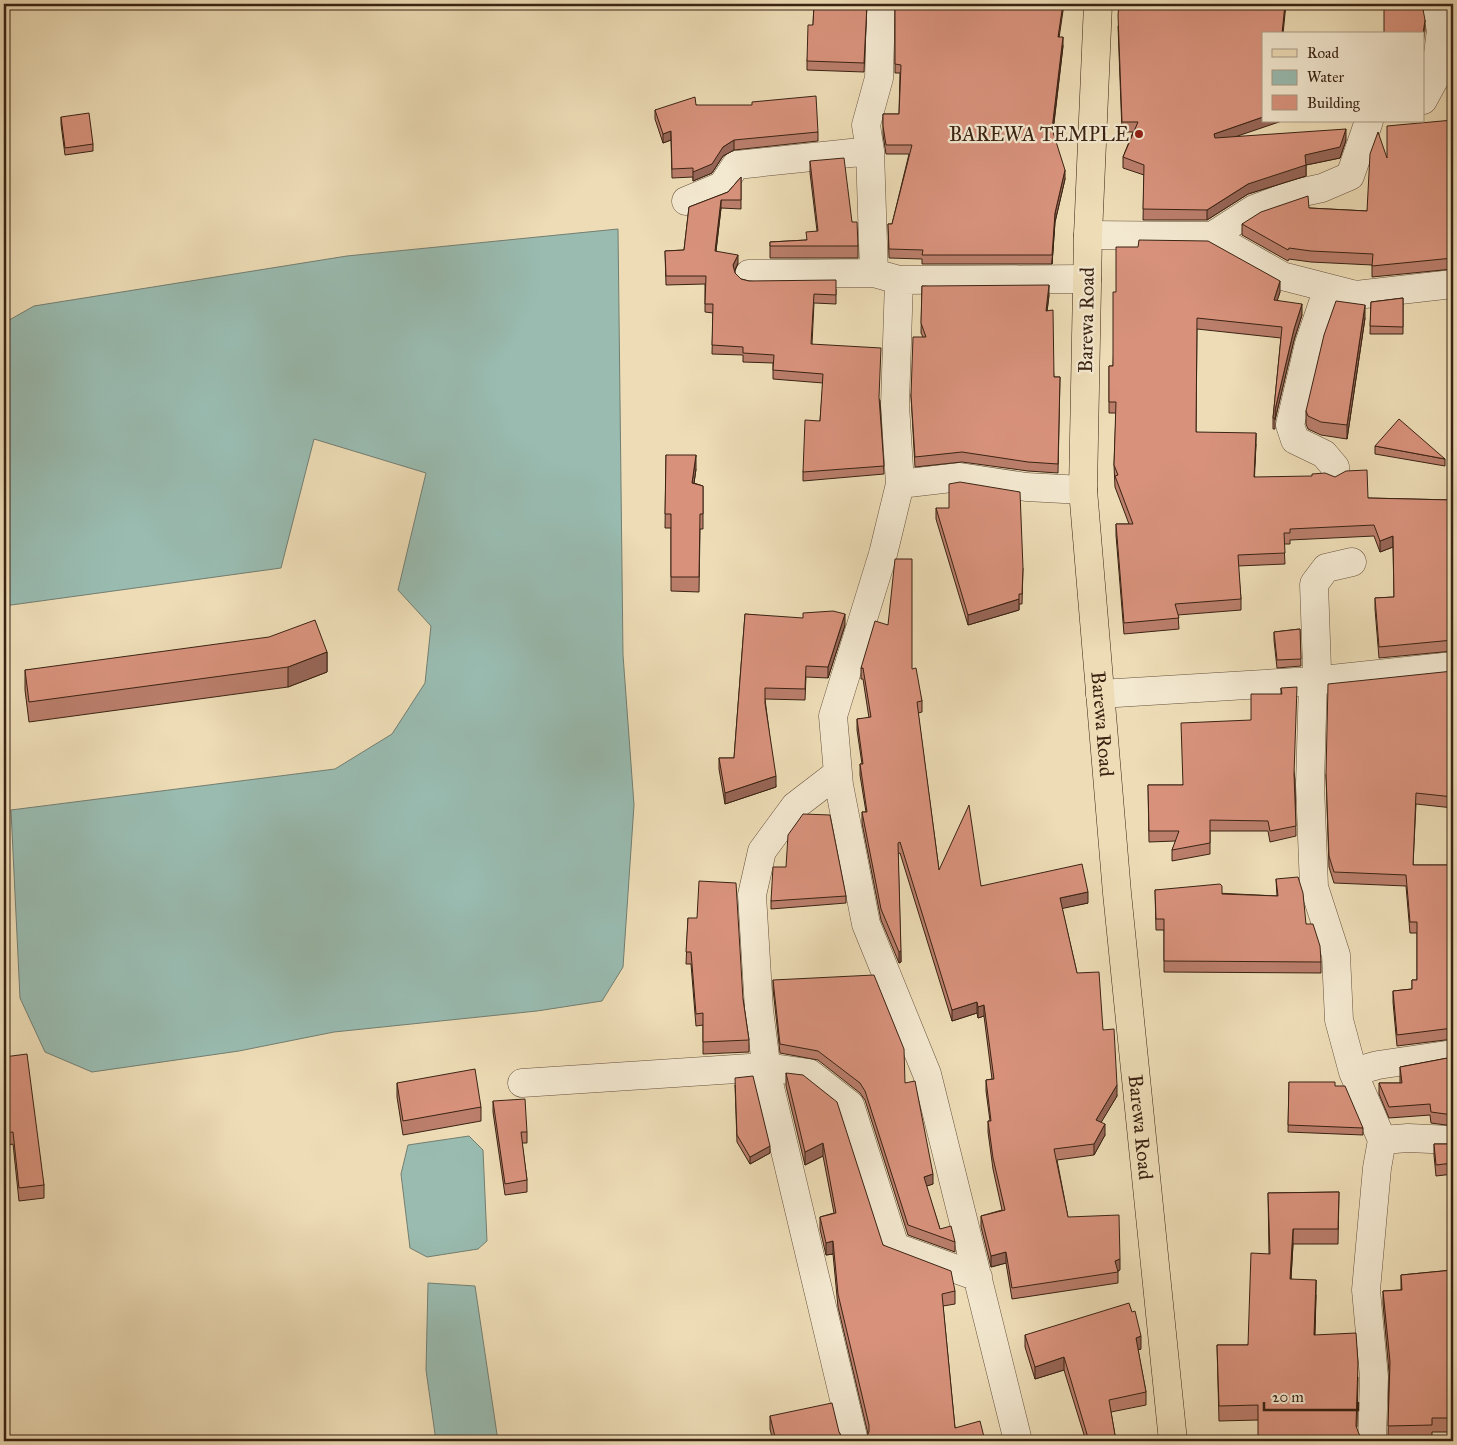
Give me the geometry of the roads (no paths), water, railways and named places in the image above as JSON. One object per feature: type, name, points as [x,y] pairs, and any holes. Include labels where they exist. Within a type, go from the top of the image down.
[{"type":"main road","name":"Barewa Road","points":[[1098,4],[1088,235],[1083,490],[1117,893],[1173,1441]]},
{"type":"street","points":[[880,4],[879,78],[866,125],[887,276],[900,484],[883,554],[833,716],[838,773],[866,924],[927,1074],[1018,1441]]},
{"type":"street","points":[[1424,98],[1435,78],[1443,21]]},
{"type":"street","points":[[1212,236],[1254,209],[1294,194],[1322,188],[1350,176],[1369,122]]},
{"type":"street","points":[[686,201],[722,186],[736,165],[870,151]]},
{"type":"street","points":[[1088,235],[1212,236],[1282,276],[1356,295],[1453,284]]},
{"type":"street","points":[[749,274],[1087,279]]},
{"type":"street","points":[[1328,288],[1309,344],[1290,425],[1296,440],[1324,454],[1335,467],[1335,472]]},
{"type":"street","points":[[900,484],[960,477],[1026,487],[1083,490]]},
{"type":"street","points":[[1352,562],[1326,568],[1314,584],[1317,669],[1312,681],[1310,785],[1314,886],[1336,955],[1339,1020],[1354,1072],[1382,1140],[1377,1168],[1366,1290],[1374,1376],[1372,1441]]},
{"type":"street","points":[[1100,694],[1312,681],[1453,666]]},
{"type":"street","points":[[838,773],[795,806],[762,851],[752,895],[759,1010],[766,1067],[854,1441]]},
{"type":"street","points":[[1354,1072],[1378,1065],[1453,1054]]},
{"type":"street","points":[[522,1083],[766,1067],[809,1073],[850,1105],[895,1247],[978,1277]]},
{"type":"street","points":[[1382,1140],[1408,1138],[1453,1140]]},
{"type":"water","points":[[618,229],[623,655],[634,805],[623,967],[602,1001],[537,1011],[334,1032],[239,1051],[92,1072],[45,1052],[20,998],[11,810],[335,769],[392,734],[425,683],[431,626],[398,590],[426,473],[314,439],[281,568],[4,606],[4,323],[34,306],[347,256]]},
{"type":"water","points":[[469,1136],[483,1150],[487,1241],[478,1249],[427,1257],[410,1248],[401,1174],[408,1145]]},
{"type":"water","points":[[428,1283],[475,1286],[498,1441],[436,1441],[426,1370]]},
{"type":"place","name":"BAREWA TEMPLE","points":[[1139,134]]}]
